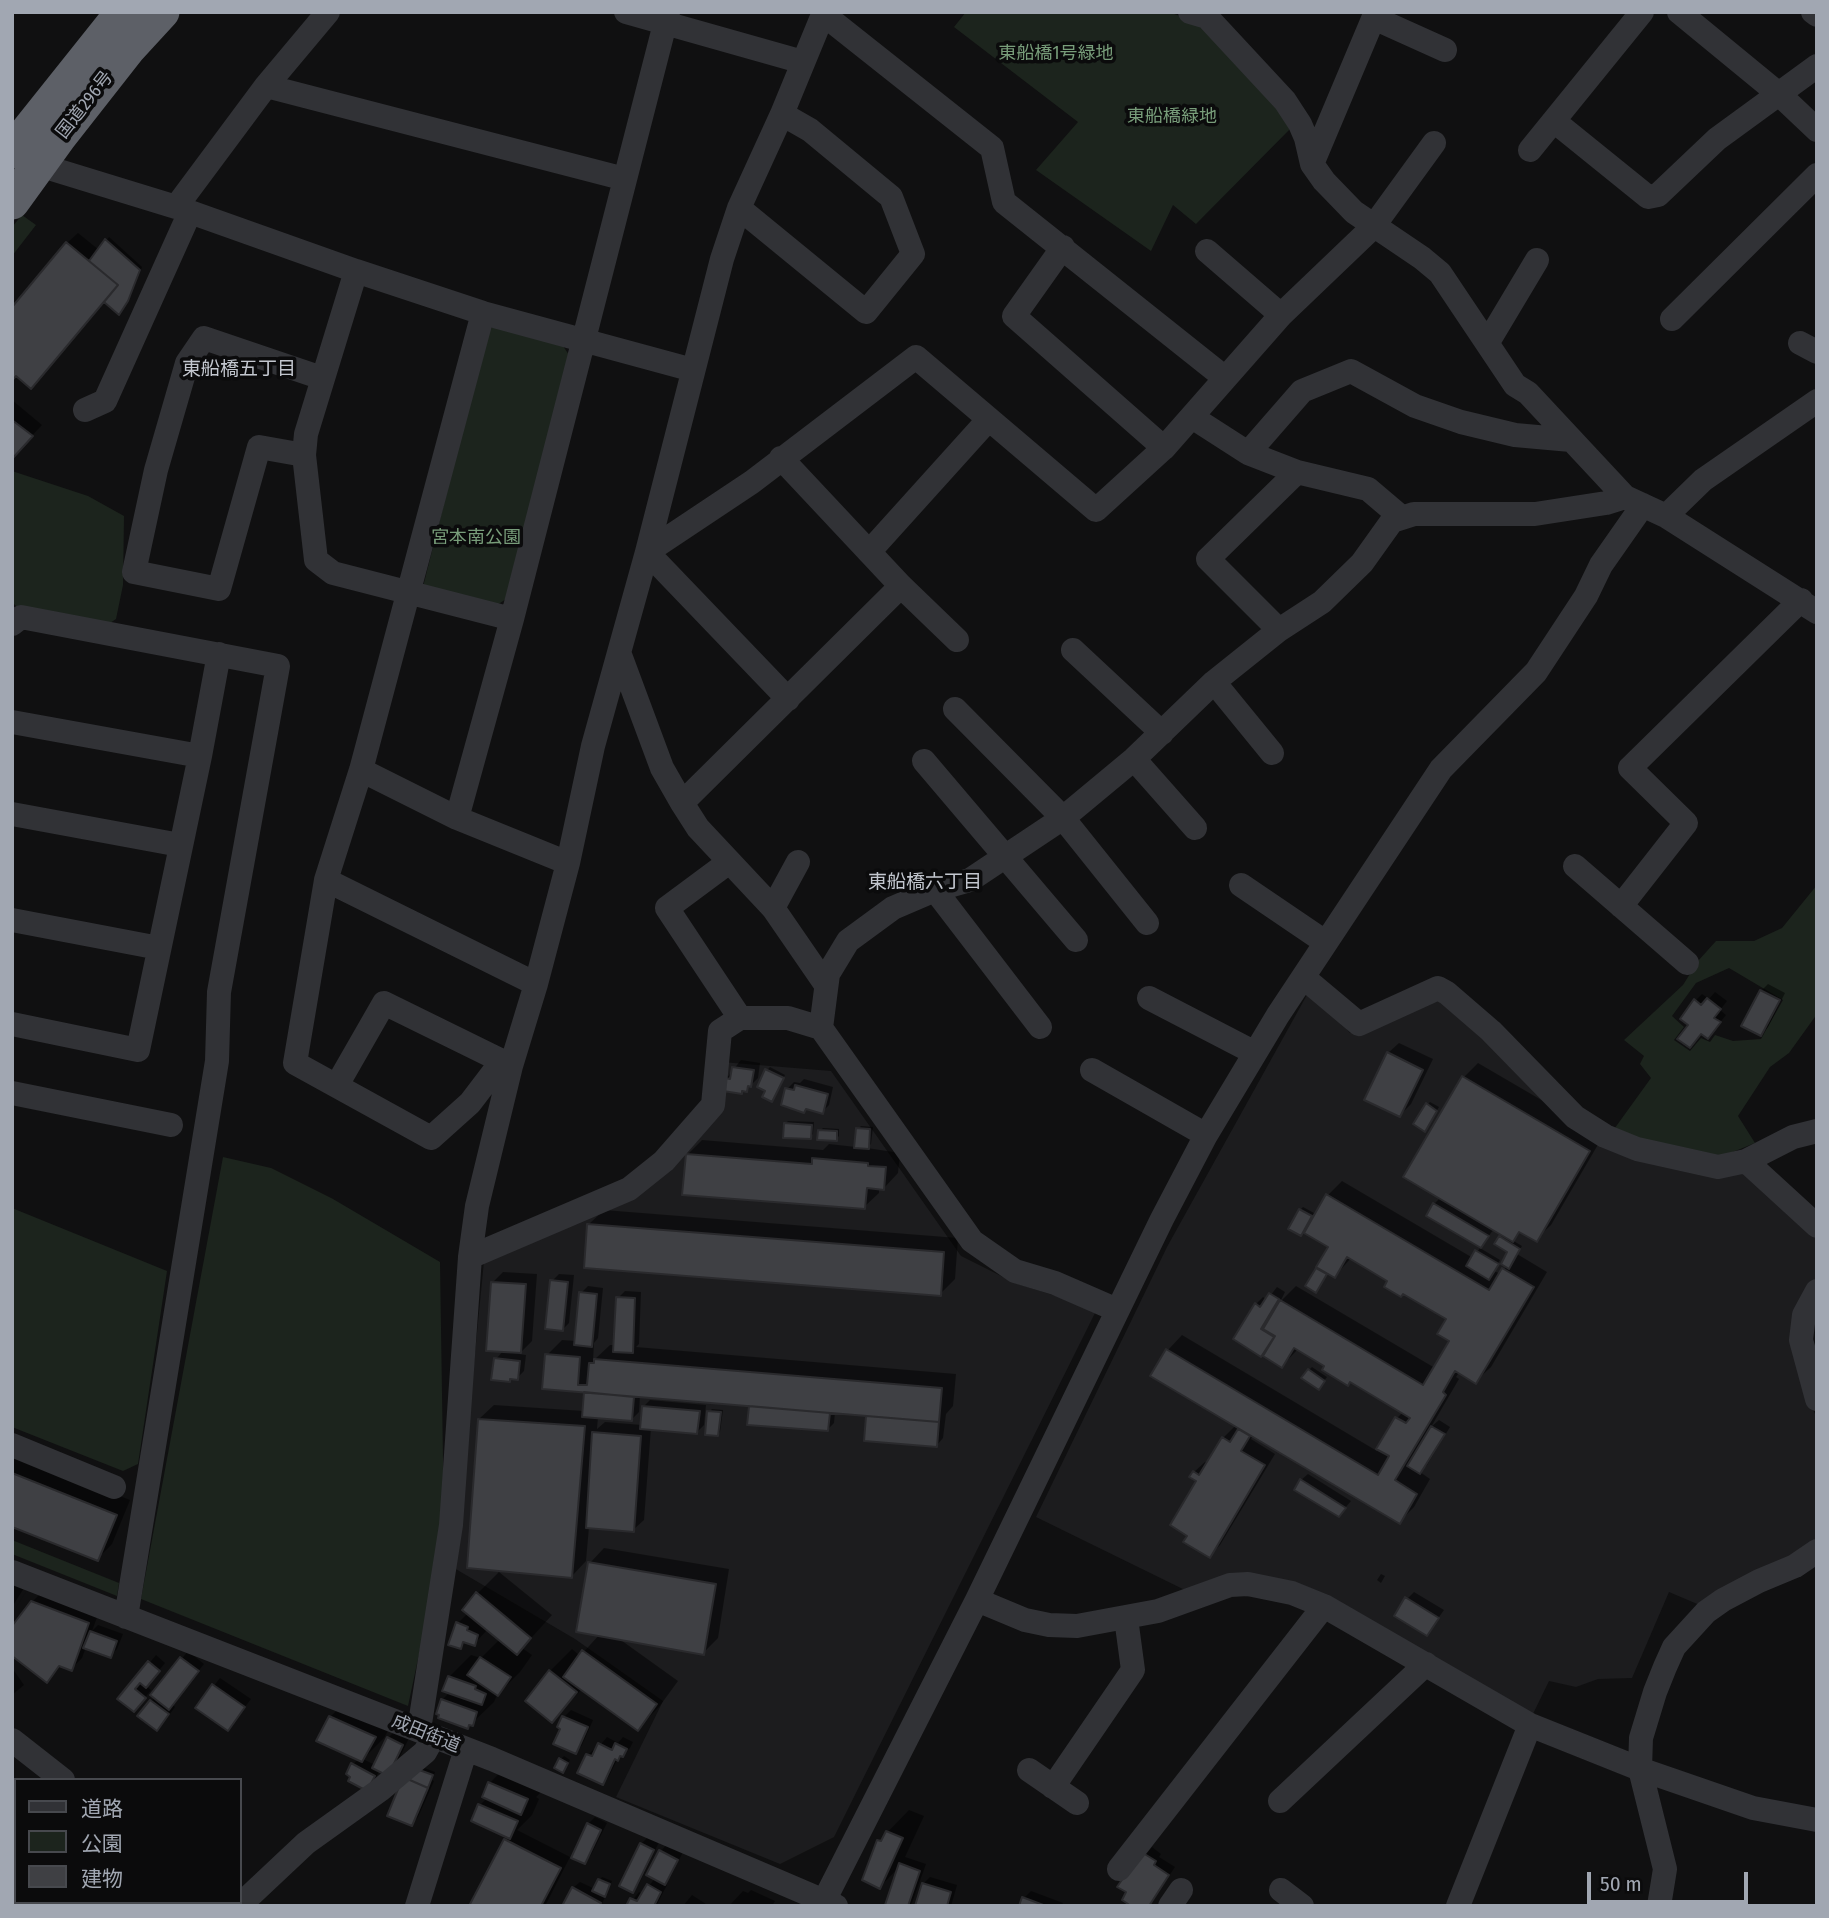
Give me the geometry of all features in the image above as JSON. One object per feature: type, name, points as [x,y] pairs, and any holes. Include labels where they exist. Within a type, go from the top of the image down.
[{"type":"highway","name":"国道296号","points":[[21,158],[162,12]]},
{"type":"highway","name":"国道296号","points":[[12,202],[21,158],[116,15]]},
{"type":"street","points":[[85,410],[105,401],[183,210],[266,86],[328,12]]},
{"type":"street","points":[[626,12],[666,18],[803,62]]},
{"type":"street","points":[[1530,150],[1642,12]]},
{"type":"street","points":[[1679,12],[1780,95],[1817,130]]},
{"type":"street","points":[[242,1903],[306,1843],[380,1790],[425,1752],[451,1525],[470,1257],[477,1206],[507,1064],[536,984],[568,863],[593,747],[647,552],[713,289],[739,208],[782,114],[823,13],[992,148],[1004,202],[1225,378]]},
{"type":"street","points":[[1202,14],[1285,101],[1300,124],[1312,164],[1324,181],[1354,212],[1440,273],[1515,385],[1528,393],[1571,440],[1634,501],[1666,516],[1809,606],[1630,768],[1686,823],[1621,906]]},
{"type":"street","points":[[1312,164],[1375,15],[1445,50]]},
{"type":"street","points":[[457,818],[512,619],[666,18]]},
{"type":"street","points":[[1554,121],[1648,197],[1658,195],[1717,139],[1817,66]]},
{"type":"street","points":[[266,86],[625,179]]},
{"type":"street","points":[[739,208],[866,312],[913,254],[891,197],[810,130],[782,114]]},
{"type":"street","points":[[647,552],[752,482],[916,357],[1096,510],[1164,448],[1282,315],[1373,227],[1434,143]]},
{"type":"street","points":[[21,158],[183,210],[483,313],[694,370]]},
{"type":"street","points":[[1672,319],[1817,175]]},
{"type":"street","points":[[1063,247],[1014,316],[1164,448]]},
{"type":"street","points":[[1208,251],[1282,315]]},
{"type":"street","points":[[1488,342],[1537,260]]},
{"type":"street","points":[[356,271],[306,434],[304,455],[316,560],[333,573],[512,619]]},
{"type":"street","points":[[483,313],[361,771],[326,880],[295,1063],[431,1138],[470,1103],[507,1064]]},
{"type":"street","points":[[304,455],[259,447],[219,589],[134,572],[156,470],[187,363],[204,338],[322,378]]},
{"type":"street","points":[[1248,453],[1302,391],[1351,371],[1415,406],[1461,422],[1515,435],[1571,440]]},
{"type":"street","points":[[1666,516],[1703,480],[1817,401]]},
{"type":"street","points":[[1192,417],[1248,453],[1297,472],[1368,489],[1401,517]]},
{"type":"street","points":[[869,552],[989,419]]},
{"type":"street","points":[[781,458],[901,586],[957,640]]},
{"type":"street","points":[[1279,630],[1208,559],[1297,472]]},
{"type":"street","points":[[821,1028],[828,974],[848,941],[893,908],[935,890],[970,880],[1063,818],[1134,759],[1214,682],[1279,630],[1322,602],[1362,564],[1392,521],[1414,514],[1535,514],[1634,501]]},
{"type":"street","points":[[830,1904],[1161,1219],[1206,1135],[1325,942],[1441,769],[1536,671],[1586,596],[1634,501]]},
{"type":"street","points":[[647,552],[788,699]]},
{"type":"street","points":[[682,803],[901,586]]},
{"type":"street","points":[[12,624],[20,617],[278,666],[219,992],[217,1061],[126,1617]]},
{"type":"street","points":[[1073,650],[1161,733]]},
{"type":"street","points":[[12,1024],[138,1050],[219,654]]},
{"type":"street","points":[[620,655],[662,768],[682,803],[698,828],[773,908],[826,985]]},
{"type":"street","points":[[1214,682],[1272,753]]},
{"type":"street","points":[[955,709],[1063,818],[1147,923]]},
{"type":"street","points":[[12,722],[200,755]]},
{"type":"street","points":[[1134,759],[1195,828]]},
{"type":"street","points":[[924,761],[1076,940]]},
{"type":"street","points":[[361,771],[457,818],[568,863]]},
{"type":"street","points":[[12,814],[180,845]]},
{"type":"street","points":[[729,862],[667,908],[740,1018]]},
{"type":"street","points":[[773,908],[798,862]]},
{"type":"street","points":[[1575,866],[1687,963]]},
{"type":"street","points":[[326,880],[536,984]]},
{"type":"street","points":[[1241,885],[1325,942]]},
{"type":"street","points":[[935,890],[1040,1027]]},
{"type":"street","points":[[12,920],[159,948]]},
{"type":"street","points":[[1303,977],[1359,1024],[1438,988],[1491,1031],[1575,1117],[1605,1136],[1637,1149],[1718,1167],[1746,1161],[1793,1137],[1817,1131]]},
{"type":"street","points":[[1149,998],[1255,1053]]},
{"type":"street","points":[[337,1085],[383,1003],[507,1064]]},
{"type":"street","points":[[470,1257],[629,1189],[664,1161],[713,1105],[720,1031],[740,1018],[788,1018],[821,1028],[972,1241],[1015,1271],[1055,1283],[1117,1310]]},
{"type":"street","points":[[1092,1070],[1206,1135]]},
{"type":"street","points":[[12,1093],[171,1125]]},
{"type":"street","points":[[1746,1161],[1817,1226]]},
{"type":"street","points":[[1817,1291],[1804,1315],[1801,1340],[1817,1399]]},
{"type":"street","points":[[12,1446],[114,1487]]},
{"type":"street","points":[[1659,1906],[1665,1868],[1640,1769],[1641,1738],[1655,1692],[1674,1647],[1690,1627],[1723,1600],[1795,1566],[1817,1551]]},
{"type":"street","name":"成田街道","points":[[12,1572],[466,1749],[830,1904]]},
{"type":"street","points":[[977,1600],[1024,1620],[1049,1625],[1077,1626],[1157,1611],[1230,1585],[1248,1584],[1292,1593],[1324,1606],[1530,1725],[1640,1769],[1753,1808],[1817,1821]]},
{"type":"street","points":[[1119,1869],[1324,1606]]},
{"type":"street","points":[[1054,1787],[1133,1670],[1126,1618]]},
{"type":"street","points":[[1280,1801],[1426,1664]]},
{"type":"street","points":[[1458,1906],[1530,1725]]},
{"type":"street","points":[[12,1740],[60,1778]]},
{"type":"street","points":[[416,1906],[466,1749]]},
{"type":"street","points":[[1028,1770],[1077,1803]]},
{"type":"street","points":[[1282,1890],[1302,1906]]},
{"type":"shaded area","points":[[1315,991],[1350,1033],[1427,1001],[1446,1000],[1571,1124],[1745,1170],[1817,1235],[1817,1278],[1798,1311],[1808,1400],[1817,1418],[1817,1542],[1702,1606],[1669,1592],[1632,1678],[1598,1679],[1576,1687],[1549,1681],[1532,1716],[1325,1601],[1191,1593],[1036,1517],[1167,1247],[1308,993]]},
{"type":"shaded area","points":[[722,1062],[831,1071],[961,1256],[1015,1283],[1097,1309],[834,1837],[780,1864],[616,1797],[663,1701],[575,1639],[454,1568],[484,1261],[665,1169]]},
{"type":"green space","name":"東船橋緑地","points":[[966,12],[1160,12],[1202,23],[1294,125],[1196,224],[1173,205],[1151,251],[1036,170],[1078,122],[954,27]]},
{"type":"green space","points":[[22,215],[36,225],[12,256],[12,227]]},
{"type":"green space","name":"宮本南公園","points":[[495,326],[563,346],[569,355],[506,599],[497,605],[423,587],[487,331]]},
{"type":"green space","points":[[12,471],[88,496],[124,516],[123,585],[116,619],[107,625],[16,606],[12,602]]},
{"type":"green space","points":[[1817,885],[1817,1014],[1789,1053],[1770,1067],[1738,1116],[1755,1143],[1718,1158],[1612,1132],[1651,1078],[1640,1064],[1644,1056],[1624,1040],[1683,985],[1698,961],[1716,941],[1754,941],[1782,928]],"holes":[[[1729,968],[1783,1000],[1761,1039],[1733,1041],[1715,1035],[1710,1042],[1701,1038],[1690,1051],[1674,1040],[1684,1027],[1672,1016],[1696,983]]]},
{"type":"green space","points":[[223,1157],[271,1168],[333,1199],[440,1262],[444,1524],[408,1706],[141,1599]]},
{"type":"green space","points":[[12,1208],[167,1271],[138,1464],[123,1471],[12,1427]]},
{"type":"green space","points":[[12,1540],[119,1583],[117,1596],[12,1554]]},
{"type":"building","points":[[105,239],[140,270],[128,301],[119,315],[104,302],[118,285],[89,261]]},
{"type":"building","points":[[66,242],[118,285],[31,389],[16,376],[12,381],[12,307]]},
{"type":"building","points":[[12,420],[33,436],[12,459]]},
{"type":"building","points":[[1760,990],[1780,1000],[1761,1036],[1741,1026]]},
{"type":"building","points":[[1707,998],[1721,1009],[1714,1018],[1721,1022],[1708,1039],[1701,1034],[1690,1048],[1677,1039],[1688,1025],[1680,1019],[1694,999],[1701,1005]]},
{"type":"building","points":[[1387,1052],[1423,1070],[1400,1117],[1364,1100]]},
{"type":"building","points":[[732,1067],[754,1070],[751,1087],[748,1086],[747,1092],[742,1091],[742,1094],[723,1091],[725,1078],[730,1079]]},
{"type":"building","points":[[765,1069],[784,1078],[772,1102],[762,1097],[765,1091],[757,1087]]},
{"type":"building","points":[[1462,1076],[1590,1151],[1537,1242],[1519,1232],[1513,1242],[1403,1177]]},
{"type":"building","points":[[795,1085],[828,1094],[823,1114],[806,1109],[804,1113],[781,1105],[785,1088],[794,1090]]},
{"type":"building","points":[[1426,1103],[1437,1111],[1425,1132],[1413,1124]]},
{"type":"building","points":[[784,1123],[812,1125],[811,1139],[783,1138]]},
{"type":"building","points":[[856,1128],[870,1129],[869,1149],[854,1148]]},
{"type":"building","points":[[818,1130],[837,1131],[837,1141],[817,1140]]},
{"type":"building","points":[[686,1154],[812,1164],[812,1158],[868,1163],[868,1166],[886,1167],[884,1190],[867,1188],[865,1209],[682,1195]]},
{"type":"building","points":[[1326,1194],[1489,1290],[1502,1268],[1534,1287],[1476,1384],[1455,1371],[1443,1392],[1446,1395],[1395,1480],[1417,1494],[1400,1524],[1150,1376],[1166,1349],[1378,1475],[1389,1456],[1376,1449],[1395,1417],[1406,1423],[1410,1418],[1350,1382],[1348,1386],[1322,1370],[1324,1366],[1294,1348],[1282,1368],[1263,1356],[1275,1336],[1263,1329],[1280,1300],[1423,1385],[1449,1341],[1437,1334],[1446,1319],[1403,1294],[1401,1297],[1384,1287],[1387,1281],[1347,1257],[1335,1278],[1316,1267],[1328,1247],[1304,1233]]},
{"type":"building","points":[[1433,1203],[1489,1236],[1481,1248],[1426,1216]]},
{"type":"building","points":[[1299,1209],[1312,1216],[1301,1236],[1288,1229]]},
{"type":"building","points":[[587,1224],[944,1252],[941,1296],[584,1268]]},
{"type":"building","points":[[1499,1236],[1520,1249],[1509,1269],[1501,1264],[1507,1252],[1494,1244]]},
{"type":"building","points":[[1475,1250],[1499,1264],[1489,1280],[1466,1266]]},
{"type":"building","points":[[1316,1268],[1327,1274],[1316,1293],[1305,1286]]},
{"type":"building","points":[[550,1280],[568,1282],[563,1331],[545,1329]]},
{"type":"building","points":[[491,1282],[526,1284],[521,1353],[486,1351]]},
{"type":"building","points":[[579,1292],[597,1294],[592,1347],[574,1345]]},
{"type":"building","points":[[1269,1293],[1279,1299],[1261,1329],[1274,1337],[1261,1357],[1233,1339],[1255,1303],[1260,1307]]},
{"type":"building","points":[[616,1297],[635,1298],[633,1353],[613,1352]]},
{"type":"building","points":[[545,1354],[580,1357],[578,1385],[587,1385],[589,1363],[594,1363],[594,1359],[942,1388],[939,1422],[542,1389]]},
{"type":"building","points":[[494,1358],[520,1361],[518,1380],[491,1380]]},
{"type":"building","points":[[1308,1369],[1325,1381],[1319,1390],[1301,1378]]},
{"type":"building","points":[[584,1392],[634,1397],[632,1421],[582,1417]]},
{"type":"building","points":[[642,1406],[700,1411],[697,1434],[640,1429]]},
{"type":"building","points":[[749,1406],[830,1413],[828,1431],[747,1425]]},
{"type":"building","points":[[707,1411],[721,1412],[718,1436],[705,1435]]},
{"type":"building","points":[[866,1416],[939,1422],[937,1447],[864,1441]]},
{"type":"building","points":[[478,1419],[585,1426],[572,1578],[467,1568]]},
{"type":"building","points":[[1431,1426],[1445,1434],[1420,1474],[1407,1466]]},
{"type":"building","points":[[1238,1429],[1250,1436],[1241,1451],[1265,1465],[1210,1558],[1183,1542],[1187,1536],[1170,1525],[1196,1481],[1189,1477],[1193,1471],[1199,1475],[1222,1437],[1230,1442]]},
{"type":"building","points":[[592,1432],[641,1436],[634,1532],[586,1528]]},
{"type":"building","points":[[12,1473],[117,1515],[98,1561],[12,1527]]},
{"type":"building","points":[[1300,1479],[1346,1508],[1339,1517],[1294,1490]]},
{"type":"building","points":[[588,1562],[716,1584],[704,1655],[576,1632]]},
{"type":"building","points":[[476,1592],[531,1638],[517,1655],[462,1610]]},
{"type":"building","points":[[1405,1597],[1439,1618],[1427,1636],[1394,1616]]},
{"type":"building","points":[[31,1601],[89,1623],[72,1671],[59,1666],[47,1683],[12,1656],[12,1626]]},
{"type":"building","points":[[456,1622],[478,1635],[475,1646],[463,1642],[461,1649],[448,1645]]},
{"type":"building","points":[[90,1631],[117,1641],[111,1658],[83,1648]]},
{"type":"building","points":[[582,1650],[657,1704],[638,1731],[563,1677]]},
{"type":"building","points":[[180,1657],[199,1671],[169,1710],[150,1695]]},
{"type":"building","points":[[480,1657],[511,1677],[498,1696],[467,1675]]},
{"type":"building","points":[[148,1661],[160,1671],[146,1688],[140,1683],[135,1689],[146,1698],[134,1712],[117,1699]]},
{"type":"building","points":[[549,1670],[577,1692],[552,1723],[525,1701]]},
{"type":"building","points":[[448,1676],[476,1686],[475,1689],[486,1694],[482,1705],[442,1691]]},
{"type":"building","points":[[212,1684],[245,1707],[228,1731],[195,1708]]},
{"type":"building","points":[[441,1699],[477,1712],[473,1726],[469,1725],[468,1729],[438,1718],[439,1715],[436,1714]]},
{"type":"building","points":[[150,1700],[169,1714],[157,1731],[137,1716]]},
{"type":"building","points":[[329,1716],[376,1737],[362,1762],[316,1741]]},
{"type":"building","points":[[562,1716],[588,1727],[576,1754],[553,1744]]},
{"type":"building","points":[[387,1737],[403,1745],[388,1776],[372,1768]]},
{"type":"building","points":[[598,1743],[612,1750],[615,1743],[627,1749],[623,1757],[620,1756],[618,1761],[615,1759],[603,1785],[577,1773],[586,1754],[592,1756]]},
{"type":"building","points":[[559,1758],[568,1763],[563,1773],[554,1768]]},
{"type":"building","points":[[351,1763],[375,1776],[367,1791],[348,1781],[350,1777],[346,1774]]},
{"type":"building","points":[[414,1768],[433,1775],[428,1788],[403,1777]]},
{"type":"building","points":[[403,1777],[428,1788],[412,1826],[387,1816]]},
{"type":"building","points":[[488,1782],[528,1799],[521,1815],[482,1797]]},
{"type":"building","points":[[478,1804],[518,1821],[510,1839],[471,1821]]},
{"type":"building","points":[[587,1823],[601,1830],[585,1864],[571,1858]]},
{"type":"building","points":[[886,1831],[903,1838],[880,1889],[862,1880],[877,1840],[881,1841]]},
{"type":"building","points":[[504,1839],[561,1868],[541,1906],[469,1906]]},
{"type":"building","points":[[640,1843],[654,1850],[633,1893],[619,1886]]},
{"type":"building","points":[[659,1850],[678,1860],[665,1885],[646,1875]]},
{"type":"building","points":[[1143,1853],[1156,1861],[1154,1865],[1169,1875],[1149,1906],[1131,1906],[1122,1900],[1126,1892],[1117,1887],[1138,1856]]},
{"type":"building","points":[[899,1863],[920,1871],[908,1906],[888,1906],[885,1905]]},
{"type":"building","points":[[598,1879],[610,1884],[605,1897],[592,1891]]},
{"type":"building","points":[[922,1883],[951,1892],[947,1906],[915,1906]]},
{"type":"building","points":[[647,1884],[661,1892],[654,1906],[626,1906],[630,1898],[637,1901]]},
{"type":"building","points":[[572,1887],[601,1903],[600,1906],[562,1906]]},
{"type":"building","points":[[1022,1897],[1046,1906],[1019,1906]]},
{"type":"district","name":"東船橋五丁目","points":[[239,370]]},
{"type":"district","name":"東船橋六丁目","points":[[925,883]]},
{"type":"park label","name":"東船橋1号緑地","points":[[1056,54]]}]
